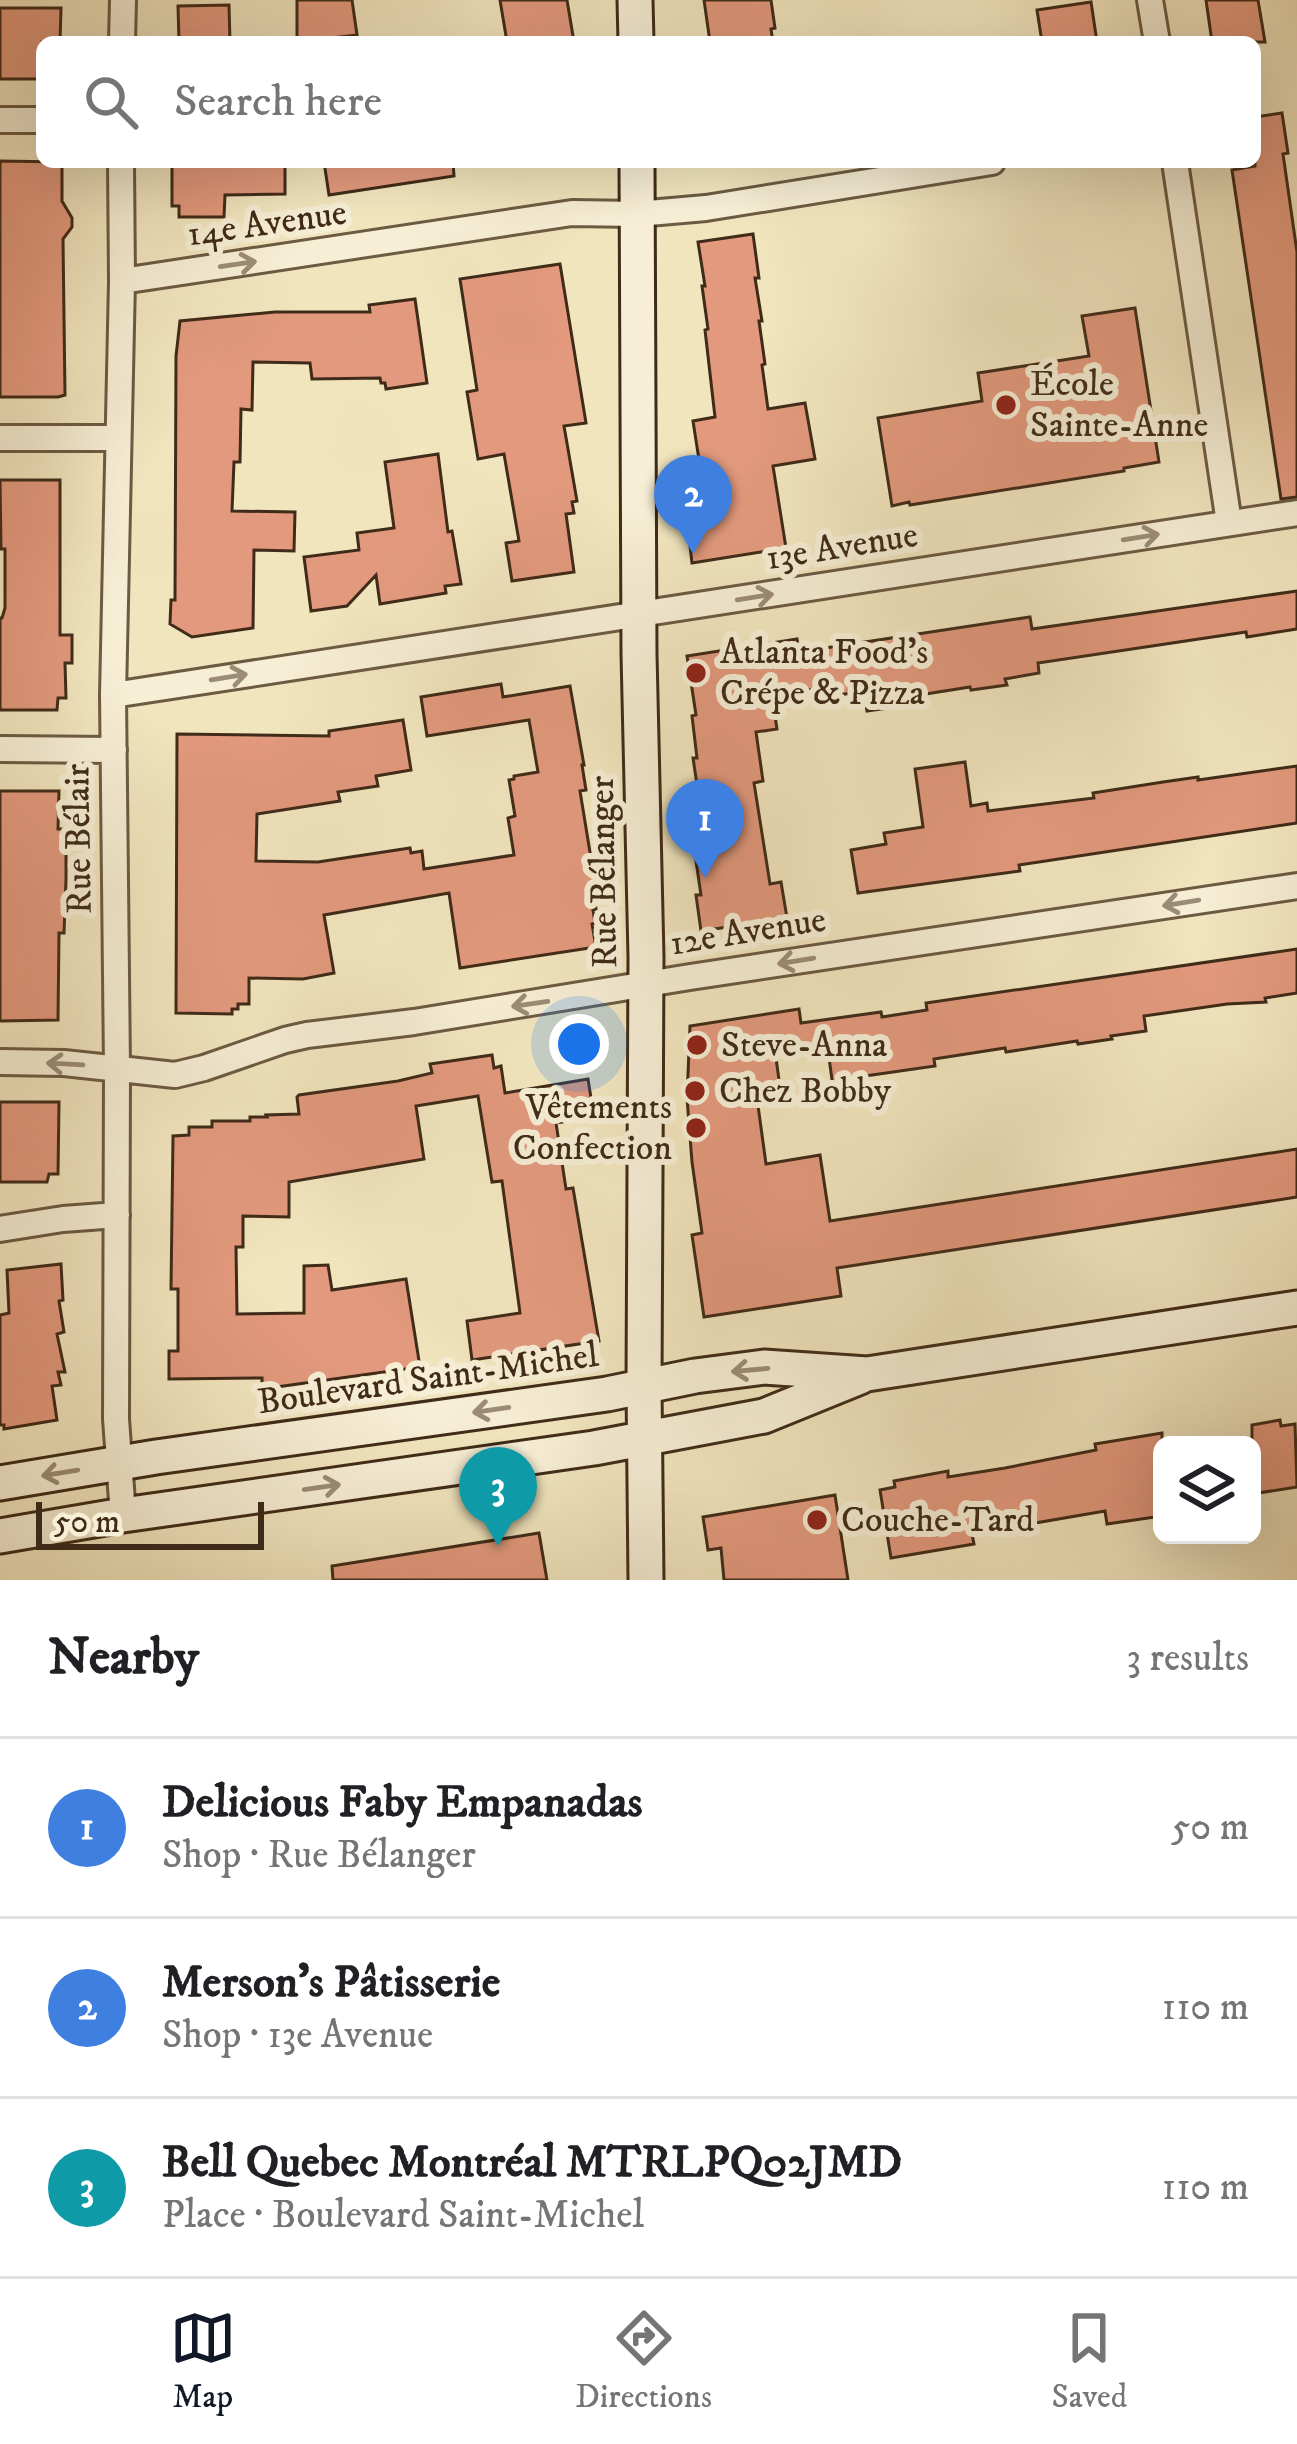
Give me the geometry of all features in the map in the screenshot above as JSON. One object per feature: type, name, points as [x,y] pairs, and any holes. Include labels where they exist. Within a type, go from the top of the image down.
[{"type":"main road","points":[[635,0],[636,36]]},
{"type":"main road","name":"Rue Bélanger","points":[[637,168],[646,1580]]},
{"type":"main road","name":"Boulevard Saint-Michel","points":[[0,1483],[694,1376],[764,1367],[867,1374],[1297,1307]]},
{"type":"main road","name":"Boulevard Saint-Michel","points":[[0,1535],[594,1448],[764,1415],[867,1374]]},
{"type":"street","points":[[122,36],[123,0]]},
{"type":"street","points":[[1150,0],[1156,36]]},
{"type":"street","points":[[0,120],[36,120]]},
{"type":"street","name":"Rue Bélair","points":[[121,168],[113,695],[116,1419],[123,1515]]},
{"type":"street","name":"14e Avenue","points":[[122,280],[572,213],[706,208],[955,168]]},
{"type":"street","points":[[1176,168],[1229,523]]},
{"type":"street","points":[[0,438],[117,438]]},
{"type":"street","name":"13e Avenue","points":[[113,695],[1297,513]]},
{"type":"street","points":[[0,749],[114,750]]},
{"type":"street","name":"12e Avenue","points":[[0,1062],[118,1067],[175,1075],[285,1040],[1297,886]]},
{"type":"street","points":[[0,1229],[117,1215]]},
{"type":"building","points":[[297,0],[352,0],[357,35],[297,36]]},
{"type":"building","points":[[500,0],[567,0],[573,36],[506,36]]},
{"type":"building","points":[[704,0],[771,0],[772,36],[709,36]]},
{"type":"building","points":[[1206,0],[1258,0],[1265,42],[1261,36],[1211,36]]},
{"type":"building","points":[[1091,2],[1096,36],[1041,36],[1037,10]]},
{"type":"building","points":[[229,5],[230,36],[179,36],[178,6]]},
{"type":"building","points":[[0,8],[61,8],[60,36],[36,36],[36,79],[0,79]]},
{"type":"building","points":[[1282,113],[1297,252],[1297,497],[1281,499],[1232,170],[1261,168],[1261,116]]},
{"type":"building","points":[[0,161],[36,162],[36,168],[62,168],[62,201],[72,218],[63,239],[65,395],[0,397]]},
{"type":"building","points":[[172,168],[285,168],[285,194],[225,195],[224,217],[179,217],[179,206],[172,206]]},
{"type":"building","points":[[325,168],[453,168],[454,176],[329,195]]},
{"type":"building","points":[[753,234],[768,409],[805,403],[815,459],[773,466],[786,548],[692,563],[684,495],[704,492],[693,421],[715,417],[698,242]]},
{"type":"building","points":[[560,264],[586,423],[564,426],[577,501],[572,502],[574,513],[566,514],[574,572],[512,581],[506,543],[519,541],[504,454],[478,459],[467,392],[477,390],[460,279]]},
{"type":"building","points":[[415,299],[427,383],[386,389],[380,378],[312,379],[310,363],[253,362],[252,410],[241,409],[240,462],[234,462],[232,511],[295,512],[294,551],[254,550],[253,628],[192,637],[170,624],[171,600],[175,600],[180,321],[275,312],[370,312],[369,305]]},
{"type":"building","points":[[1135,308],[1159,462],[892,506],[878,418],[982,401],[978,373],[1089,356],[1082,316]]},
{"type":"building","points":[[438,454],[448,532],[452,531],[461,584],[445,586],[446,593],[380,604],[376,575],[347,606],[311,611],[304,557],[359,550],[357,533],[394,528],[385,462]]},
{"type":"building","points":[[0,480],[60,480],[60,635],[72,635],[72,663],[65,663],[66,698],[58,698],[57,710],[0,710],[5,549],[1,549]]},
{"type":"building","points":[[1297,591],[1297,629],[1247,637],[1246,632],[1038,663],[1039,673],[1005,679],[1007,685],[894,699],[895,707],[867,711],[864,691],[833,696],[831,686],[772,696],[777,729],[756,732],[763,781],[754,783],[770,884],[781,882],[787,918],[701,931],[696,861],[703,860],[698,826],[703,825],[693,758],[697,758],[692,716],[696,715],[687,656],[797,639],[799,652],[1030,617],[1032,629]]},
{"type":"building","points":[[501,684],[503,697],[570,686],[584,765],[586,790],[580,791],[596,889],[592,924],[596,947],[460,968],[449,893],[324,915],[334,973],[303,979],[249,978],[249,1004],[238,1004],[232,1014],[176,1013],[177,734],[329,736],[329,731],[403,720],[411,770],[376,776],[378,786],[338,792],[340,801],[257,814],[256,861],[318,862],[410,848],[411,853],[422,851],[424,869],[514,855],[509,780],[538,772],[529,720],[427,736],[421,697]]},
{"type":"building","points":[[965,762],[971,806],[987,803],[988,811],[1297,766],[1297,823],[1019,865],[1020,871],[858,893],[851,850],[886,844],[884,833],[923,827],[915,769]]},
{"type":"building","points":[[0,791],[59,791],[58,829],[66,829],[66,879],[64,933],[59,933],[58,1020],[0,1021]]},
{"type":"building","points":[[1297,949],[1297,993],[1265,998],[1266,1002],[1144,1016],[1146,1031],[1112,1039],[934,1059],[935,1066],[865,1076],[866,1082],[833,1087],[827,1043],[775,1051],[780,1087],[756,1091],[766,1164],[820,1155],[830,1221],[1297,1149],[1297,1197],[837,1268],[841,1296],[704,1317],[692,1235],[702,1233],[687,1098],[690,1026],[799,1009],[801,1023],[881,1012],[882,1017],[927,1010],[926,1003]]},
{"type":"building","points":[[492,1055],[494,1068],[501,1066],[505,1093],[588,1079],[594,1117],[556,1123],[566,1189],[573,1188],[599,1341],[472,1360],[467,1321],[520,1313],[502,1181],[492,1182],[478,1096],[416,1106],[424,1159],[289,1182],[289,1217],[243,1216],[243,1247],[236,1247],[237,1314],[304,1313],[304,1266],[328,1265],[332,1290],[406,1279],[420,1367],[262,1389],[262,1378],[169,1379],[169,1351],[178,1351],[178,1289],[171,1289],[173,1136],[189,1135],[189,1127],[212,1127],[212,1121],[299,1114],[299,1095],[398,1081],[432,1073],[430,1064]]},
{"type":"building","points":[[0,1102],[59,1102],[58,1174],[49,1174],[47,1182],[0,1182]]},
{"type":"building","points":[[61,1264],[63,1300],[59,1301],[64,1332],[57,1334],[65,1372],[58,1372],[61,1385],[52,1386],[57,1420],[4,1429],[0,1425],[0,1315],[9,1313],[7,1270]]},
{"type":"building","points":[[1280,1420],[1281,1426],[1295,1424],[1297,1487],[1261,1493],[1261,1436],[1252,1436],[1252,1425]]},
{"type":"building","points":[[1162,1433],[1153,1436],[1153,1517],[1107,1524],[1105,1511],[972,1534],[974,1544],[891,1558],[880,1490],[895,1487],[894,1481],[948,1471],[948,1477],[1005,1468],[1096,1450],[1095,1444]]},
{"type":"building","points":[[835,1495],[848,1580],[724,1580],[721,1548],[708,1550],[703,1517]]},
{"type":"building","points":[[539,1533],[547,1580],[333,1580],[332,1566]]},
{"type":"place","name":"École Sainte-Anne","points":[[1006,405]]},
{"type":"place","name":"Merson's Pâtisserie","points":[[693,554]]},
{"type":"place","name":"Atlanta Food's Crépe & Pizza","points":[[696,673]]},
{"type":"place","name":"Delicious Faby Empanadas","points":[[705,878]]},
{"type":"place","name":"Steve-Anna","points":[[697,1045]]},
{"type":"place","name":"Chez Bobby","points":[[695,1091]]},
{"type":"place","name":"Vêtements Confection","points":[[696,1128]]},
{"type":"place","name":"Couche-Tard","points":[[817,1520]]},
{"type":"place","name":"Bell Quebec Montréal MTRLPQ02JMD","points":[[498,1546]]}]
